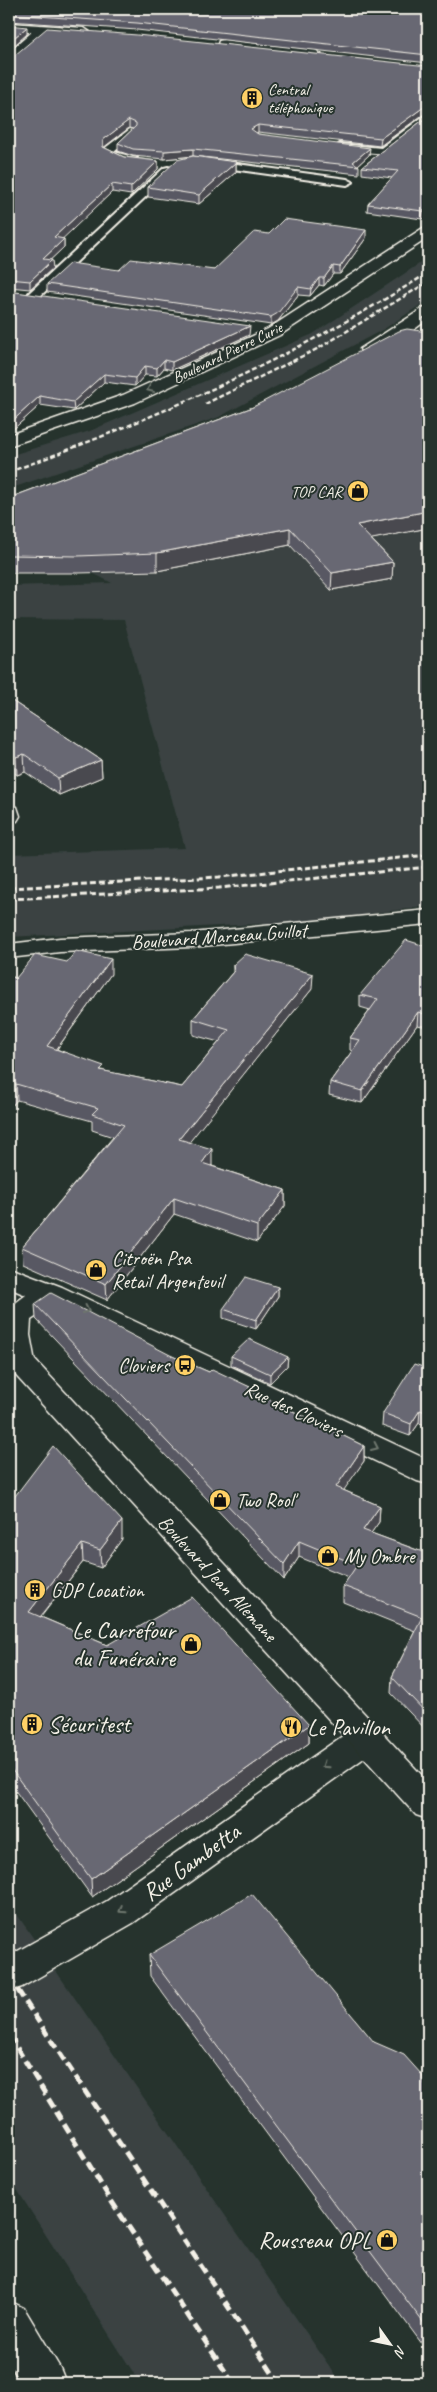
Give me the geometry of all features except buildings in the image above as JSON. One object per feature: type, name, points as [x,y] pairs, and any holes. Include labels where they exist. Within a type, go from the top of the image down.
[{"type":"street","points":[[9,27],[99,33]]},
{"type":"street","points":[[9,58],[43,30]]},
{"type":"street","points":[[214,44],[331,56]]},
{"type":"street","name":"Boulevard Pierre Curie","points":[[9,441],[129,399],[274,332],[428,231]]},
{"type":"street","points":[[25,295],[53,299]]},
{"type":"street","points":[[350,358],[393,336],[428,312]]},
{"type":"street","points":[[249,328],[274,332]]},
{"type":"street","points":[[393,336],[420,340]]},
{"type":"street","name":"Boulevard Marceau Guillot","points":[[9,951],[60,945],[192,940],[428,918]]},
{"type":"street","name":"Rue des Cloviers","points":[[9,1277],[52,1294],[428,1472]]},
{"type":"street","points":[[14,1356],[13,1332],[15,1318],[31,1303],[52,1294]]},
{"type":"street","name":"Boulevard Jean Allemane","points":[[14,1356],[428,1805]]},
{"type":"street","name":"Rue Gambetta","points":[[9,1975],[120,1912],[366,1738]]},
{"type":"street","points":[[9,2322],[45,2383]]},
{"type":"lane","points":[[369,164],[428,116]]},
{"type":"lane","points":[[130,132],[108,151],[110,154],[122,159],[152,163],[182,163],[347,182]]},
{"type":"lane","points":[[325,145],[383,152]]},
{"type":"lane","points":[[25,295],[182,163]]},
{"type":"shaded area","points":[[428,258],[428,300],[384,329],[219,417],[9,489],[9,456],[90,431],[313,334]]},
{"type":"shaded area","points":[[428,323],[428,906],[317,921],[9,937],[9,854],[185,848],[124,620],[9,619],[9,586],[112,583],[9,530],[9,509],[239,421],[414,332]]},
{"type":"shaded area","points":[[9,1903],[341,2383],[140,2383],[9,2177]]},
{"type":"railway","points":[[9,472],[119,430],[224,384],[326,332],[428,273]]},
{"type":"railway","points":[[205,404],[319,348],[428,282]]},
{"type":"railway","points":[[9,888],[219,877],[428,855]]},
{"type":"railway","points":[[9,899],[219,888],[428,867]]},
{"type":"railway","points":[[9,1977],[279,2383]]},
{"type":"railway","points":[[9,2035],[112,2202],[233,2383]]},
{"type":"place","name":"Central téléphonique","points":[[252,98]]},
{"type":"place","name":"TOP CAR","points":[[358,491]]},
{"type":"place","name":"Citroën Psa Retail Argenteuil","points":[[96,1270]]},
{"type":"place","name":"Cloviers","points":[[185,1365]]},
{"type":"place","name":"Two Rool'","points":[[220,1500]]},
{"type":"place","name":"My Ombre","points":[[328,1556]]},
{"type":"place","name":"GDP Location","points":[[35,1590]]},
{"type":"place","name":"Le Carrefour du Funéraire","points":[[191,1644]]},
{"type":"place","name":"Sécuritest","points":[[32,1724]]},
{"type":"place","name":"Le Pavillon","points":[[291,1727]]},
{"type":"place","name":"Rousseau OPL","points":[[387,2240]]}]
